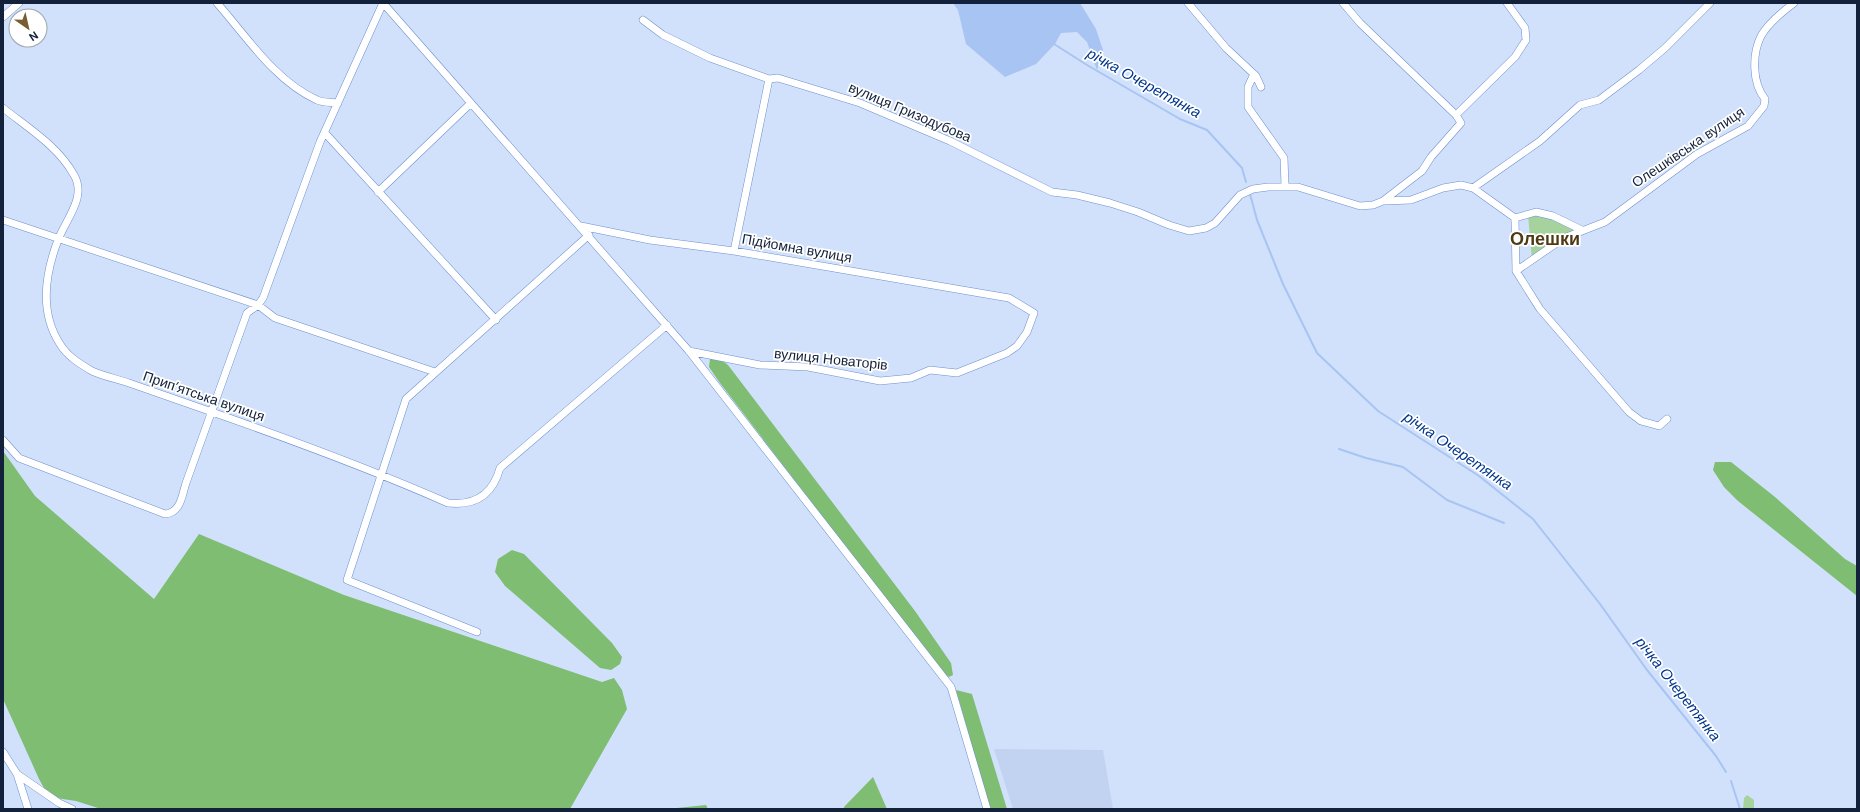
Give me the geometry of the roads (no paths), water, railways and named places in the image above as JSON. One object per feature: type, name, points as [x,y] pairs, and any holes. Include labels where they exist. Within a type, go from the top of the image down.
[{"type":"street","points":[[3,17],[19,3]]},
{"type":"street","points":[[216,3],[274,69],[298,88],[318,101],[338,103]]},
{"type":"street","points":[[3,440],[19,458],[165,514],[171,513],[180,505],[186,483],[247,313],[258,305],[262,298],[325,133],[383,3],[690,351],[951,687],[987,809]]},
{"type":"street","points":[[1188,3],[1226,48],[1254,74],[1261,88]]},
{"type":"street","points":[[1343,3],[1360,23],[1456,116],[1461,123],[1431,158],[1422,171],[1383,201]]},
{"type":"street","points":[[1456,116],[1515,57],[1526,40],[1525,28],[1507,3]]},
{"type":"street","points":[[1473,188],[1540,142],[1580,105],[1599,100],[1639,70],[1710,3]]},
{"type":"street","name":"Олешківська вулиця","points":[[1516,271],[1564,238],[1605,222],[1697,154],[1748,126],[1764,106],[1765,99],[1760,93],[1755,71],[1756,54],[1761,37],[1769,25],[1794,3]]},
{"type":"street","name":"вулиця Гризодубова","points":[[643,20],[663,35],[710,58],[769,78],[778,78],[860,103],[950,141],[1052,192],[1077,195],[1110,203],[1138,212],[1169,225],[1190,231],[1206,228],[1215,223],[1240,195],[1253,190],[1285,186],[1298,187],[1360,206],[1373,205],[1383,201]]},
{"type":"street","points":[[1254,74],[1248,87],[1248,107],[1284,158],[1285,186]]},
{"type":"street","points":[[734,251],[769,78]]},
{"type":"street","points":[[378,192],[471,103]]},
{"type":"street","name":"Прип’ятська вулиця","points":[[3,108],[52,146],[75,176],[79,190],[78,196],[58,239],[45,290],[45,301],[55,335],[60,345],[70,357],[93,371],[382,474],[448,502],[458,504],[474,501],[486,494],[497,480],[500,468],[667,325]]},
{"type":"street","points":[[325,133],[496,320]]},
{"type":"street","points":[[1383,201],[1411,200],[1443,188],[1461,185],[1473,188],[1515,218]]},
{"type":"street","points":[[1515,218],[1536,212],[1553,216],[1582,230]]},
{"type":"street","points":[[1515,218],[1516,271],[1540,309],[1629,412],[1642,421],[1659,426],[1667,419]]},
{"type":"street","points":[[3,220],[258,305],[275,318],[435,372]]},
{"type":"street","name":"Підйомна вулиця","points":[[580,226],[650,240],[734,251],[1009,298]]},
{"type":"street","points":[[477,632],[347,580],[406,399],[496,320],[589,235]]},
{"type":"street","name":"вулиця Новаторів","points":[[690,351],[760,365],[808,367],[880,381],[911,378],[930,370],[957,373],[1008,353],[1017,346],[1027,332],[1034,313],[1009,298]]},
{"type":"street","points":[[3,752],[17,774],[28,809]]},
{"type":"street","points":[[17,774],[58,803],[72,809]]},
{"type":"waterway","name":"річка Очеретянка","points":[[1054,44],[1180,119],[1207,130],[1242,168],[1246,182]]},
{"type":"waterway","name":"річка Очеретянка","points":[[1250,194],[1257,220],[1283,284],[1317,353],[1378,411],[1479,476],[1533,519],[1600,604],[1647,670],[1716,756],[1726,772]]},
{"type":"waterway","points":[[1339,449],[1366,458],[1403,467],[1447,500],[1504,523]]},
{"type":"waterway","name":"річка Очеретянка","points":[[1731,781],[1740,809]]},
{"type":"district","name":"Олешки","points":[[1545,239]]}]
